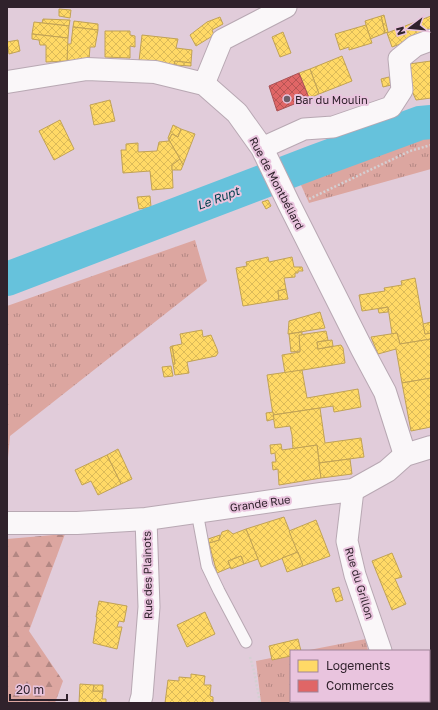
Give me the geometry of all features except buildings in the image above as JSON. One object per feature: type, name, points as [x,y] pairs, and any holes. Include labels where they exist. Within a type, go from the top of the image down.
[{"type":"street","points":[[204,84],[222,40],[286,7]]},
{"type":"street","points":[[262,148],[304,129],[333,127],[391,107],[402,90],[399,58],[414,46],[431,40]]},
{"type":"street","name":"Rue de Montbéliard","points":[[7,82],[87,69],[156,72],[204,84],[238,113],[298,202],[362,349],[385,392],[405,455]]},
{"type":"street","name":"Grande Rue","points":[[7,524],[77,523],[146,519],[353,490],[387,471],[405,455],[431,447]]},
{"type":"street","name":"Rue du Grillon","points":[[353,490],[347,541],[355,575],[381,650]]},
{"type":"street","name":"Rue des Plainots","points":[[140,703],[142,696],[149,607],[146,519]]},
{"type":"lane","points":[[197,512],[208,566],[219,591],[246,642]]},
{"type":"path","points":[[298,202],[410,151],[431,145]]},
{"type":"path","points":[[246,642],[254,671],[260,703]]},
{"type":"green space","points":[[431,135],[431,169],[309,203],[301,185],[394,143]]},
{"type":"green space","points":[[195,240],[207,281],[10,436],[7,469],[7,306]]},
{"type":"green space","points":[[65,534],[29,631],[63,681],[55,703],[7,703],[7,539]]},
{"type":"green space","points":[[366,639],[368,650],[309,650]]},
{"type":"green space","points":[[290,654],[290,702],[377,703],[261,703],[256,661]]},
{"type":"waterway","name":"Le Rupt","points":[[7,279],[314,162],[420,123],[431,122]]},
{"type":"place","name":"Bar du Moulin","points":[[287,99]]}]
